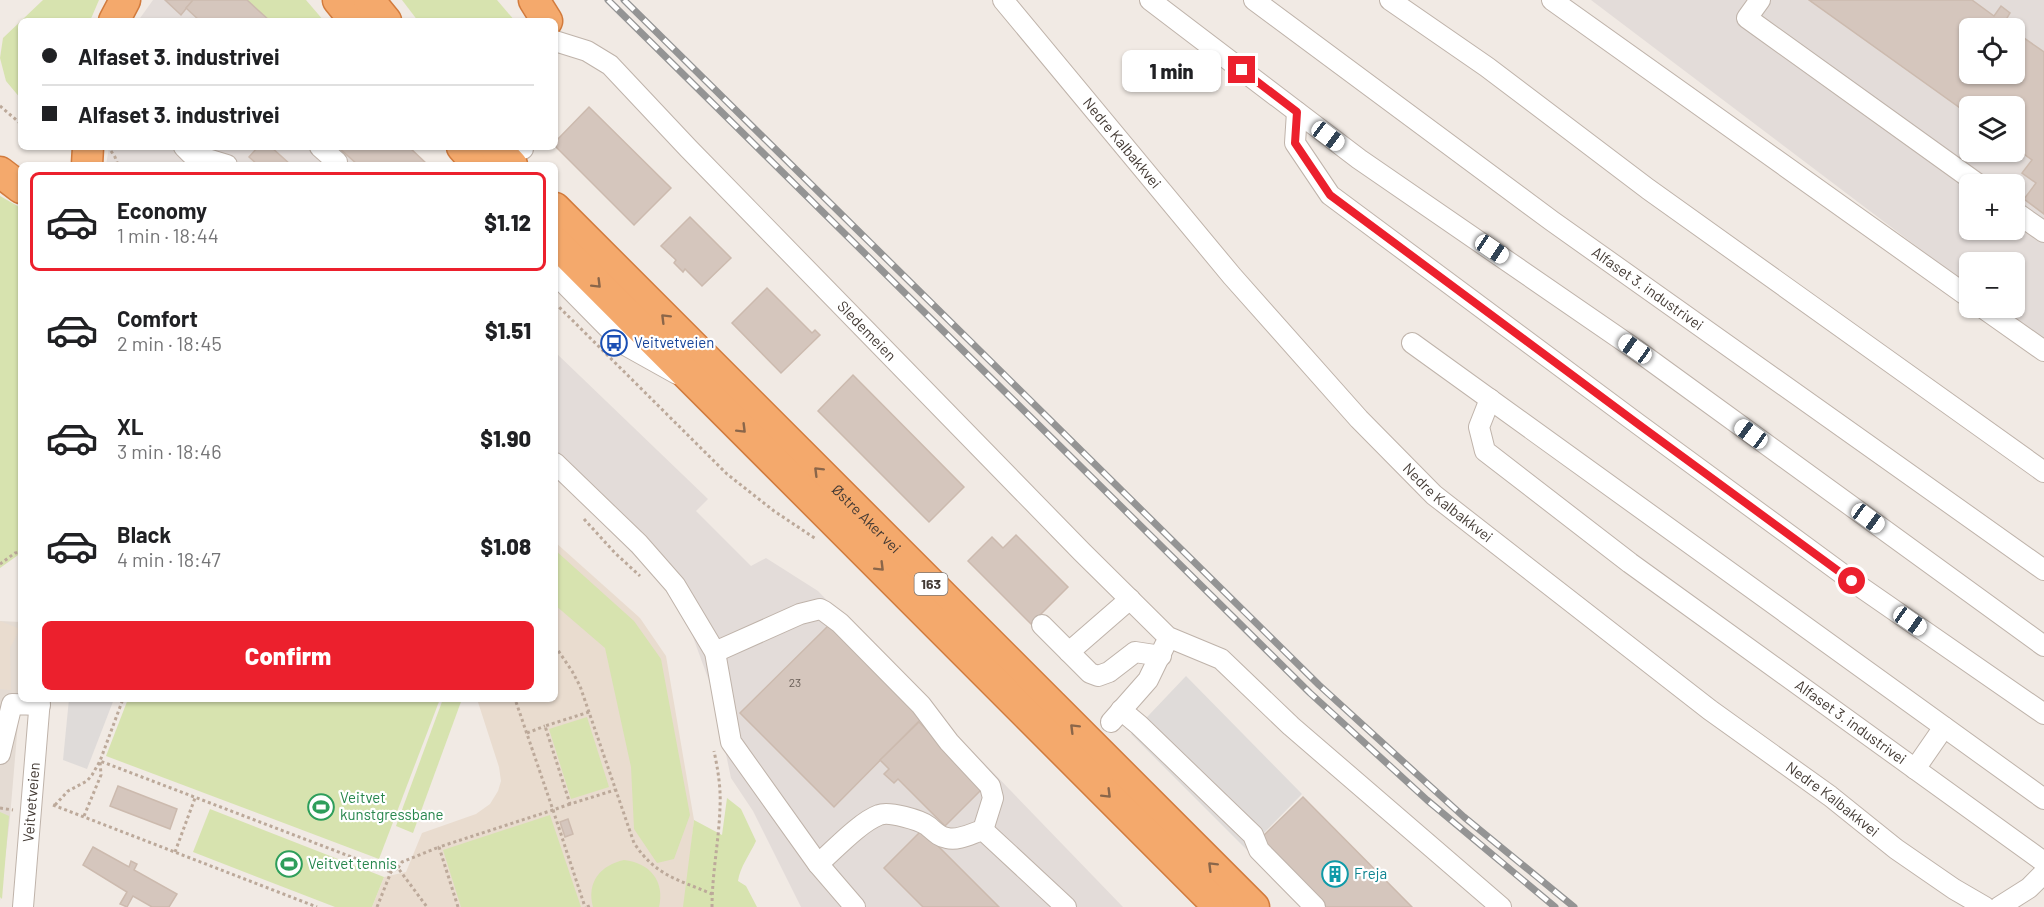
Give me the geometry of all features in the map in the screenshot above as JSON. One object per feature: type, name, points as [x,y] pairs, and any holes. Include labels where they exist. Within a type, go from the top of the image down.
[{"type":"highway","points":[[116,18],[125,0]]},
{"type":"highway","points":[[338,0],[353,18]]},
{"type":"highway","points":[[369,0],[384,18]]},
{"type":"highway","points":[[534,0],[546,18]]},
{"type":"highway","points":[[465,150],[475,162]]},
{"type":"highway","points":[[0,171],[18,174]]},
{"type":"highway","points":[[0,171],[18,186]]},
{"type":"highway","name":"Østre Aker vei","points":[[558,211],[1254,907]]},
{"type":"highway","name":"Østre Aker vei","points":[[558,245],[1220,907]]},
{"type":"street","name":"Nedre Kalbakkvei","points":[[1003,0],[1240,285],[1359,420],[1434,495],[1710,710],[1830,796],[1896,849],[1954,889],[1985,907]]},
{"type":"street","points":[[1150,0],[1359,159],[1635,349],[2044,646]]},
{"type":"street","name":"Alfaset 3. industrivei","points":[[1254,0],[1552,221],[2044,570]]},
{"type":"street","points":[[1390,0],[1487,67],[1648,189],[2044,472]]},
{"type":"street","points":[[1552,0],[1959,290]]},
{"type":"street","points":[[1760,0],[1748,18],[1964,174]]},
{"type":"street","name":"Sledemeien","points":[[558,42],[587,51],[610,65],[688,148],[1168,637]]},
{"type":"street","points":[[1297,112],[1295,143],[1330,195],[1815,554],[2044,714]]},
{"type":"street","points":[[323,150],[337,162]]},
{"type":"street","points":[[188,155],[215,162]]},
{"type":"street","points":[[2025,219],[2044,232]]},
{"type":"street","points":[[558,277],[626,345],[701,387]]},
{"type":"street","points":[[1997,318],[2044,351]]},
{"type":"street","points":[[1412,343],[2044,799]]},
{"type":"street","name":"Alfaset 3. industrivei","points":[[1490,399],[1479,427],[1485,451],[1630,563],[2044,862]]},
{"type":"street","points":[[558,466],[639,544],[675,585],[715,651],[731,742],[818,864],[855,907]]},
{"type":"street","points":[[1069,652],[1130,599]]},
{"type":"street","points":[[715,651],[800,614],[820,609],[824,611],[840,623],[921,705],[949,742],[990,786],[993,798],[983,830]]},
{"type":"street","points":[[1042,625],[1090,673],[1098,676],[1109,672],[1135,652],[1161,657]]},
{"type":"street","points":[[1315,907],[1259,850],[1252,835],[1139,725],[1116,716],[1148,680],[1161,657],[1168,637],[1221,659],[1291,726],[1501,907]]},
{"type":"street","points":[[0,754],[12,704],[40,702]]},
{"type":"street","name":"Veitvetveien","points":[[23,907],[40,702]]},
{"type":"street","name":"Alfaset 3. industrivei","points":[[1915,769],[1944,727]]},
{"type":"street","points":[[818,864],[867,822],[881,814],[896,815],[927,825],[936,834],[947,838],[957,838],[983,830]]},
{"type":"street","points":[[983,830],[1066,907]]},
{"type":"street","points":[[1999,907],[2029,888],[2044,873]]},
{"type":"path","points":[[0,106],[18,121]]},
{"type":"path","points":[[558,306],[727,474],[774,511],[822,543]]},
{"type":"path","points":[[578,512],[615,553],[645,580]]},
{"type":"path","points":[[0,564],[18,553]]},
{"type":"path","points":[[558,650],[572,671],[589,712],[634,843],[644,857],[660,872],[712,894]]},
{"type":"path","points":[[54,805],[68,791],[87,781],[92,775],[100,761],[122,702]]},
{"type":"path","points":[[516,702],[586,907],[592,905]]},
{"type":"path","points":[[526,733],[589,712]]},
{"type":"path","points":[[545,726],[570,804]]},
{"type":"path","points":[[712,742],[719,774],[720,808],[712,907]]},
{"type":"path","points":[[100,761],[391,872]]},
{"type":"path","points":[[84,816],[101,775],[100,761]]},
{"type":"path","points":[[377,907],[391,872],[402,862],[439,847],[615,790]]},
{"type":"path","points":[[175,852],[195,798]]},
{"type":"path","points":[[47,802],[317,907]]},
{"type":"path","points":[[0,808],[16,810]]},
{"type":"path","points":[[439,847],[458,907]]},
{"type":"path","points":[[398,868],[427,907]]},
{"type":"shaded area","points":[[153,0],[244,0],[263,18],[140,18]]},
{"type":"shaded area","points":[[1591,0],[2044,0],[2044,343],[2010,318],[2025,318],[2025,252],[1959,252],[1959,278]]},
{"type":"shaded area","points":[[108,150],[403,150],[416,162],[106,162]]},
{"type":"shaded area","points":[[558,355],[708,499],[696,511],[751,566],[766,558],[818,591],[1123,907],[801,907],[753,811],[731,778],[713,692],[689,626],[658,579],[558,479]]},
{"type":"shaded area","points":[[558,545],[640,618],[666,656],[694,820],[683,907],[372,907],[384,877],[406,872],[422,833],[476,814],[490,804],[501,781],[499,767],[478,702],[558,702]]},
{"type":"shaded area","points":[[0,621],[18,622],[18,702],[20,702],[0,901]]},
{"type":"shaded area","points":[[0,621],[18,628],[18,633],[10,648],[11,690],[0,689]]},
{"type":"shaded area","points":[[1186,676],[1302,794],[1256,841],[1304,907],[1131,734]]},
{"type":"shaded area","points":[[69,702],[113,702],[87,769],[63,760]]},
{"type":"green space","points":[[43,0],[99,0],[91,18],[24,18]]},
{"type":"green space","points":[[245,0],[306,0],[321,18],[265,18]]},
{"type":"green space","points":[[402,0],[497,0],[512,18],[416,18]]},
{"type":"green space","points":[[18,24],[18,95],[6,81],[0,58],[3,38]]},
{"type":"green space","points":[[0,196],[18,206],[18,555],[0,568]]},
{"type":"green space","points":[[558,553],[634,621],[661,659],[690,815],[674,859],[657,863],[634,829],[631,767],[605,648],[558,608]]},
{"type":"green space","name":"Veitvet kunstgressbane","points":[[127,702],[439,702],[379,859],[106,756]]},
{"type":"green space","points":[[442,702],[461,702],[413,833],[396,826]]},
{"type":"green space","points":[[587,717],[609,787],[571,799],[549,729]]},
{"type":"green space","points":[[727,798],[741,809],[756,841],[738,881],[746,886],[757,907],[683,907],[694,820],[722,835]]},
{"type":"green space","name":"Veitvet tennis","points":[[210,809],[384,877],[372,907],[335,907],[193,852]]},
{"type":"green space","points":[[0,812],[9,816],[2,899],[0,897]]},
{"type":"green space","points":[[550,815],[581,907],[461,907],[443,850]]},
{"type":"green space","points":[[624,860],[641,865],[654,875],[660,889],[659,907],[593,907],[592,890],[597,876],[608,866]]},
{"type":"building","points":[[165,0],[193,0],[181,15]]},
{"type":"building","points":[[193,0],[247,0],[267,18],[197,18],[186,8]]},
{"type":"building","points":[[1809,0],[1972,0],[1994,16],[2001,6],[2010,13],[2007,18],[1959,18],[1959,84],[2025,84],[2025,39],[2044,52],[2044,214],[2025,200],[2036,183],[2022,173],[2032,160],[2025,155],[2025,96],[1959,96],[1959,107]]},
{"type":"building","points":[[589,107],[671,188],[634,225],[558,149],[558,139]]},
{"type":"building","points":[[255,150],[274,150],[288,162],[255,162],[249,157]]},
{"type":"building","points":[[341,150],[412,150],[425,162],[355,162]]},
{"type":"building","points":[[690,217],[731,258],[702,286],[685,269],[683,272],[674,263],[676,260],[661,246]]},
{"type":"building","points":[[767,288],[812,333],[815,330],[820,335],[781,373],[732,323]]},
{"type":"building","points":[[853,375],[964,487],[929,522],[818,411]]},
{"type":"building","points":[[1016,535],[1068,587],[1031,624],[968,561],[992,537],[1003,548]]},
{"type":"building","points":[[830,624],[923,717],[834,807],[740,713]]},
{"type":"building","points":[[919,722],[984,787],[945,826],[898,779],[894,783],[884,774],[889,769],[880,760]]},
{"type":"building","points":[[118,786],[177,809],[170,829],[110,806]]},
{"type":"building","name":"Freja","points":[[1303,797],[1412,907],[1324,907],[1258,841]]},
{"type":"building","points":[[568,819],[573,834],[565,837],[560,822]]},
{"type":"building","points":[[922,830],[999,907],[923,907],[884,868]]},
{"type":"building","points":[[93,847],[129,867],[131,861],[137,864],[134,870],[177,894],[169,907],[152,907],[133,896],[127,907],[120,904],[127,892],[83,865]]},
{"type":"railway","points":[[608,0],[1310,693],[1427,800],[1555,907]]},
{"type":"railway","points":[[624,0],[1319,685],[1464,817],[1574,907]]},
{"type":"place","name":"Veitvetveien","points":[[614,343]]},
{"type":"place","name":"Veitvet kunstgressbane","points":[[321,807]]},
{"type":"place","name":"Veitvet tennis","points":[[289,864]]},
{"type":"place","name":"Freja","points":[[1335,874]]},
{"type":"route","points":[[1242,70],[1297,112],[1295,143],[1330,195],[1852,581]]}]
